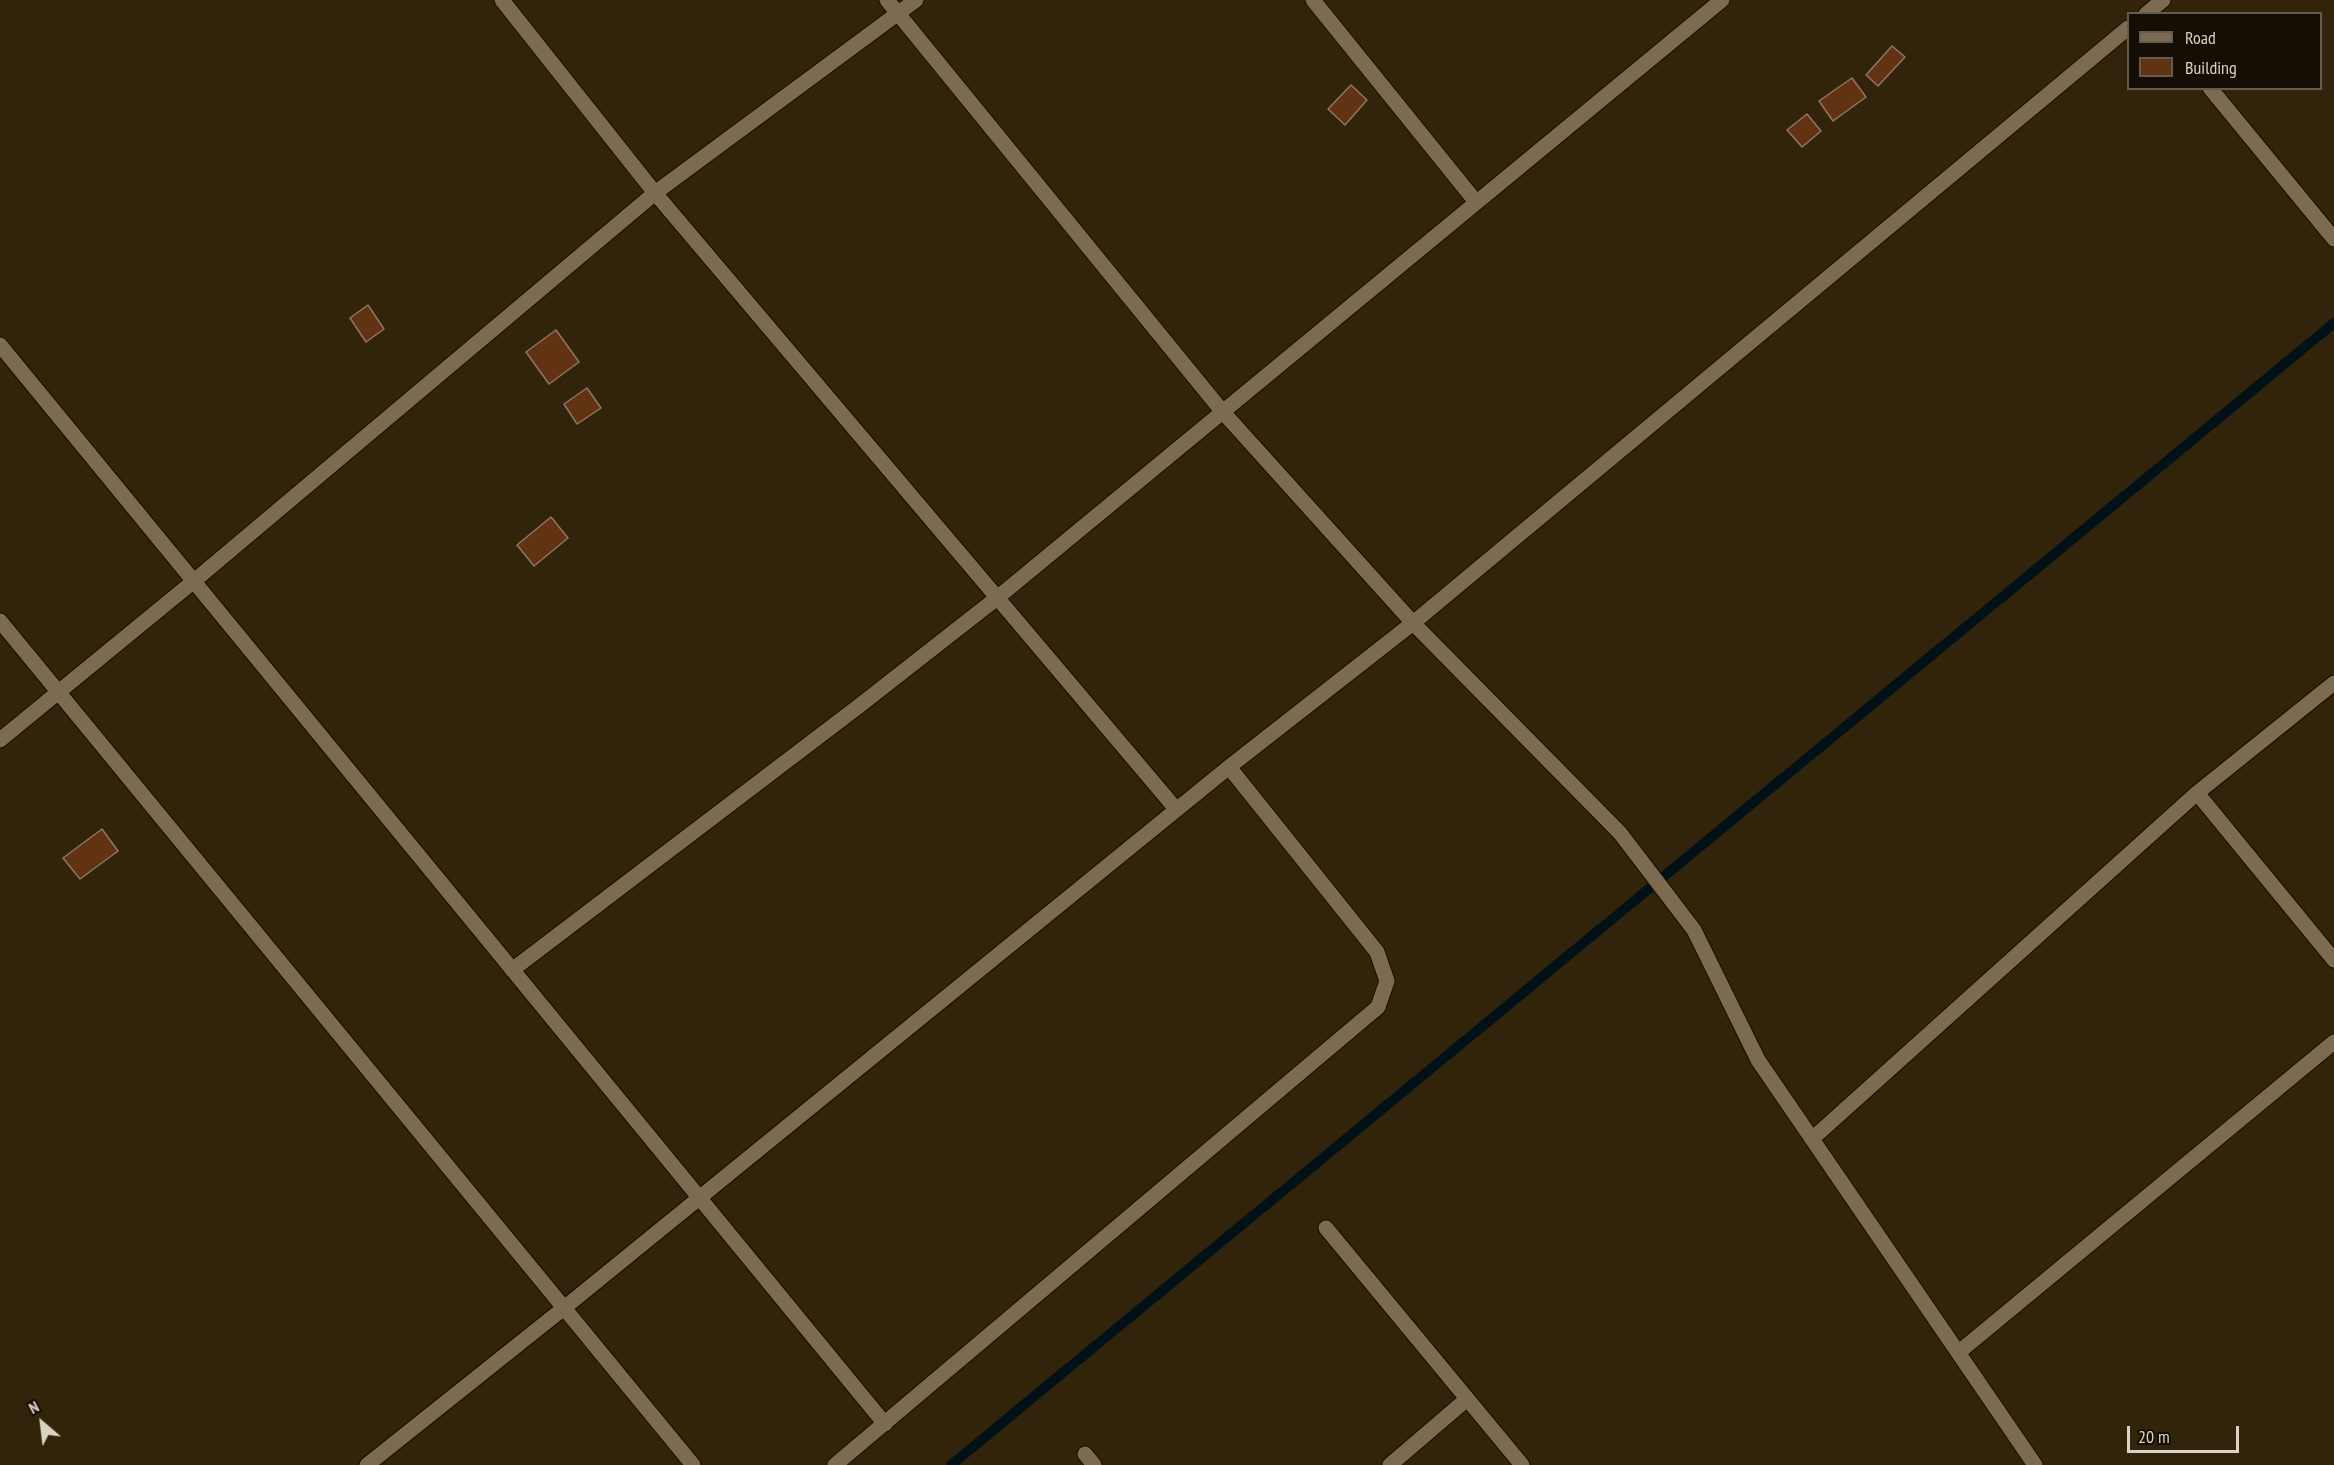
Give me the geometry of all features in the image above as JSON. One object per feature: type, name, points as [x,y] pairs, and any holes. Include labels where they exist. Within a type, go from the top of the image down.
[{"type":"street","points":[[502,0],[656,193],[1176,809]]},
{"type":"street","points":[[887,0],[1222,411],[1413,623],[1620,833],[1694,930],[1717,981],[1758,1060],[2035,1465]]},
{"type":"street","points":[[0,740],[194,581],[656,193],[916,0]]},
{"type":"street","points":[[1313,0],[1476,202]]},
{"type":"street","points":[[512,970],[859,706],[997,597],[1722,0]]},
{"type":"street","points":[[2137,0],[2146,12]]},
{"type":"street","points":[[2148,12],[2163,0]]},
{"type":"street","points":[[367,1465],[564,1308],[1176,809],[1413,623],[2127,29]]},
{"type":"street","points":[[2212,90],[2334,239]]},
{"type":"street","points":[[0,345],[885,1424]]},
{"type":"street","points":[[0,621],[693,1465]]},
{"type":"street","points":[[1812,1139],[2197,793],[2334,683]]},
{"type":"street","points":[[835,1465],[1378,1007],[1387,981],[1377,952],[1229,767]]},
{"type":"street","points":[[2197,793],[2334,960]]},
{"type":"street","points":[[1959,1352],[2334,1042]]},
{"type":"street","points":[[1326,1228],[1521,1465]]},
{"type":"street","points":[[1390,1465],[1467,1399]]},
{"type":"building","points":[[1892,46],[1905,57],[1878,86],[1866,75]]},
{"type":"building","points":[[1852,78],[1866,97],[1833,121],[1819,101]]},
{"type":"building","points":[[1351,85],[1367,100],[1345,125],[1328,109]]},
{"type":"building","points":[[1807,114],[1821,131],[1802,147],[1787,130]]},
{"type":"building","points":[[368,305],[384,329],[366,342],[350,318]]},
{"type":"building","points":[[556,330],[579,362],[549,384],[526,352]]},
{"type":"building","points":[[587,388],[601,408],[577,424],[564,404]]},
{"type":"building","points":[[551,517],[568,538],[534,566],[517,545]]},
{"type":"building","points":[[102,829],[118,851],[80,879],[63,858]]},
{"type":"waterway","points":[[951,1465],[2334,323]]}]
